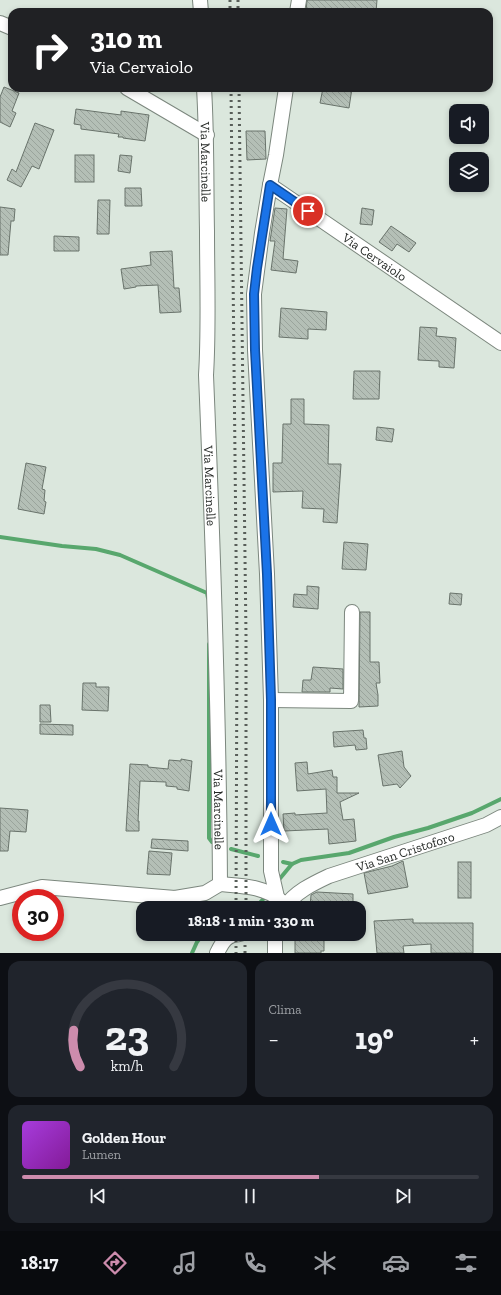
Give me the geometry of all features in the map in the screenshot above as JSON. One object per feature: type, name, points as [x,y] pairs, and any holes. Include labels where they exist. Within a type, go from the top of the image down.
[{"type":"street","points":[[135,92],[207,135]]},
{"type":"street","name":"Via Marcinelle","points":[[204,92],[207,135],[206,231],[208,339],[206,375],[219,744],[220,884]]},
{"type":"street","points":[[281,901],[271,871],[271,700],[267,574],[255,350],[254,294],[285,92]]},
{"type":"street","name":"Via Cervaiolo","points":[[270,185],[501,343]]},
{"type":"street","points":[[271,700],[351,701],[352,612]]},
{"type":"street","name":"Via San Cristoforo","points":[[286,901],[310,885],[344,870],[425,846],[486,825],[501,817]]},
{"type":"street","points":[[0,898],[42,887],[175,898],[205,893],[220,884],[256,888],[277,901]]},
{"type":"street","points":[[217,953],[223,941]]},
{"type":"street","points":[[275,941],[275,953]]},
{"type":"building","points":[[307,0],[377,0],[376,8],[306,8]]},
{"type":"building","points":[[4,87],[8,89],[8,92],[19,93],[12,111],[16,113],[10,127],[0,122],[0,97]]},
{"type":"building","points":[[322,92],[351,92],[349,108],[320,103]]},
{"type":"building","points":[[76,109],[121,115],[121,111],[149,115],[145,141],[118,137],[119,134],[81,129],[81,125],[74,124]]},
{"type":"building","points":[[35,123],[54,130],[39,169],[32,166],[21,187],[7,180],[12,169],[16,172]]},
{"type":"building","points":[[246,131],[265,131],[266,159],[247,160]]},
{"type":"building","points":[[75,155],[94,155],[94,182],[75,182]]},
{"type":"building","points":[[120,155],[132,156],[130,173],[118,171]]},
{"type":"building","points":[[125,188],[141,188],[142,206],[125,206]]},
{"type":"building","points":[[98,200],[110,200],[109,234],[97,234]]},
{"type":"building","points":[[0,207],[15,209],[14,221],[11,221],[8,255],[0,255]]},
{"type":"building","points":[[275,208],[287,209],[283,259],[298,261],[296,273],[271,270],[275,241],[270,241]]},
{"type":"building","points":[[362,208],[374,210],[372,225],[360,224]]},
{"type":"building","points":[[391,226],[416,243],[409,252],[397,244],[392,251],[379,242]]},
{"type":"building","points":[[54,236],[79,237],[79,251],[54,251]]},
{"type":"building","points":[[172,251],[174,288],[179,288],[181,312],[160,313],[158,285],[136,286],[124,289],[121,269],[151,265],[150,252]]},
{"type":"building","points":[[281,308],[327,312],[326,330],[308,329],[308,339],[279,337]]},
{"type":"building","points":[[420,327],[437,328],[436,336],[456,338],[454,368],[439,367],[439,361],[418,360]]},
{"type":"building","points":[[354,371],[380,371],[379,399],[353,399]]},
{"type":"building","points":[[291,399],[304,399],[304,424],[329,425],[328,464],[341,464],[337,523],[323,522],[324,509],[302,508],[303,491],[273,492],[273,463],[282,463],[283,424],[291,424]]},
{"type":"building","points":[[377,427],[394,429],[392,442],[376,440]]},
{"type":"building","points":[[26,463],[46,467],[42,489],[45,490],[44,501],[46,502],[44,514],[18,509]]},
{"type":"building","points":[[344,542],[368,544],[366,570],[342,569]]},
{"type":"building","points":[[307,586],[319,587],[318,609],[293,607],[294,594],[307,595]]},
{"type":"building","points":[[450,593],[462,594],[461,605],[449,604]]},
{"type":"building","points":[[360,612],[370,612],[370,662],[379,662],[380,683],[376,683],[378,706],[359,707]]},
{"type":"building","points":[[313,667],[343,669],[343,689],[330,688],[330,692],[302,692],[303,680],[311,680]]},
{"type":"building","points":[[83,683],[96,683],[96,687],[109,687],[108,711],[82,710]]},
{"type":"building","points":[[40,705],[50,705],[51,722],[40,722]]},
{"type":"building","points":[[40,724],[73,725],[73,735],[40,734]]},
{"type":"building","points":[[363,730],[364,738],[366,738],[367,749],[356,750],[355,745],[334,747],[333,732]]},
{"type":"building","points":[[402,751],[404,767],[411,776],[400,788],[397,784],[383,786],[378,755]]},
{"type":"building","points":[[181,759],[192,761],[189,791],[177,789],[177,787],[166,786],[166,782],[140,781],[139,831],[126,831],[130,764],[148,765],[148,767],[168,769],[169,760],[181,761]]},
{"type":"building","points":[[307,762],[308,774],[332,770],[333,777],[337,777],[337,793],[359,793],[340,802],[343,820],[354,819],[356,841],[329,844],[328,829],[284,831],[283,814],[295,813],[295,815],[327,813],[326,789],[297,791],[295,763]]},
{"type":"building","points":[[0,808],[28,810],[26,832],[10,831],[8,851],[0,851]]},
{"type":"building","points":[[152,839],[188,841],[188,851],[151,848]]},
{"type":"building","points":[[149,851],[172,853],[170,875],[147,874]]},
{"type":"building","points":[[403,861],[408,887],[368,894],[364,873],[392,866]]},
{"type":"building","points":[[458,862],[471,862],[471,898],[458,898]]},
{"type":"building","points":[[317,892],[353,894],[353,901],[311,901],[311,895]]},
{"type":"building","points":[[413,919],[413,923],[473,923],[473,953],[431,953],[431,944],[403,946],[404,953],[377,953],[374,921]]},
{"type":"building","points":[[295,941],[324,941],[324,951],[321,951],[321,953],[295,953]]},
{"type":"waterway","points":[[0,537],[62,546],[96,549],[120,555],[207,593],[208,598]]},
{"type":"waterway","points":[[209,644],[209,838],[212,842]]},
{"type":"waterway","points":[[277,882],[292,864],[301,860],[349,853],[394,837],[428,828],[472,813],[501,799]]},
{"type":"waterway","points":[[231,849],[258,856]]},
{"type":"waterway","points":[[283,862],[292,864]]},
{"type":"waterway","points":[[261,901],[267,895]]},
{"type":"waterway","points":[[192,953],[198,941]]},
{"type":"railway","points":[[230,0],[230,8]]},
{"type":"railway","points":[[238,0],[238,8]]},
{"type":"railway","points":[[231,92],[237,640],[236,901]]},
{"type":"railway","points":[[239,92],[246,635],[246,901]]},
{"type":"railway","points":[[236,941],[236,953]]},
{"type":"railway","points":[[245,941],[245,953]]},
{"type":"route","points":[[271,824],[271,700],[267,574],[255,350],[254,294],[270,185],[308,211]]}]
